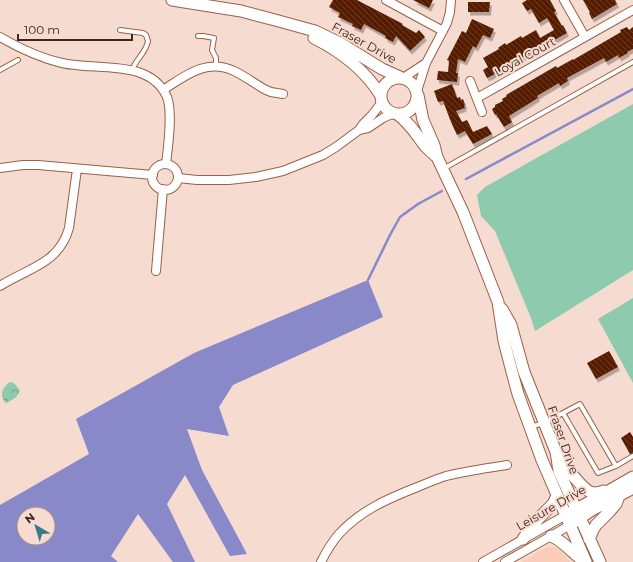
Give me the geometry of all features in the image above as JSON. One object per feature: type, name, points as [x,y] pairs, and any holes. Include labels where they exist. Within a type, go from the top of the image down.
[{"type":"street","name":"Fraser Drive","points":[[172,0],[241,11],[315,31],[340,43],[382,69],[402,78]]},
{"type":"street","points":[[386,0],[443,31]]},
{"type":"street","points":[[359,130],[368,128],[383,118],[395,114],[406,113],[412,109],[416,103],[417,93],[426,64],[448,19],[451,0]]},
{"type":"street","points":[[564,0],[585,37]]},
{"type":"street","name":"Loyal Court","points":[[476,98],[633,10]]},
{"type":"street","name":"Fraser Drive","points":[[293,25],[302,32],[325,43],[344,57],[370,81],[381,99]]},
{"type":"street","points":[[0,37],[30,52],[64,64],[132,70],[144,74],[154,80],[163,90],[167,98],[170,112],[166,164]]},
{"type":"street","points":[[402,78],[426,64]]},
{"type":"street","points":[[163,90],[196,70],[216,66],[234,71],[266,90],[283,94]]},
{"type":"street","points":[[395,114],[386,109],[381,99],[381,91],[386,83],[394,78],[402,78],[412,82],[416,87],[417,93]]},
{"type":"street","points":[[470,81],[482,112]]},
{"type":"street","name":"Fraser Drive","points":[[417,93],[423,120],[434,145],[437,157],[470,230],[498,302],[511,325],[524,372],[556,452],[559,471],[600,562]]},
{"type":"street","points":[[178,178],[198,180],[229,180],[277,173],[295,167],[323,155],[359,130],[372,115],[381,99]]},
{"type":"street","name":"Fraser Drive","points":[[395,114],[406,121],[426,147],[437,157]]},
{"type":"street","points":[[166,164],[175,169],[178,178],[173,187],[163,189],[158,188],[155,184],[153,175],[157,167],[166,164]]},
{"type":"street","points":[[0,168],[38,165],[153,175]]},
{"type":"street","points":[[0,286],[46,261],[58,251],[63,244],[69,228],[77,169]]},
{"type":"street","points":[[156,271],[163,189]]},
{"type":"street","name":"Fraser Drive","points":[[498,302],[504,341],[518,394],[557,496],[585,562]]},
{"type":"street","points":[[556,452],[571,473],[589,492],[594,493],[608,490]]},
{"type":"street","points":[[320,562],[332,543],[340,534],[355,520],[376,505],[445,476],[470,470],[507,465]]},
{"type":"street","name":"Leisure Drive","points":[[505,562],[551,536],[568,520],[608,490],[633,476]]},
{"type":"street","name":"Leisure Drive","points":[[578,513],[592,510],[633,488]]},
{"type":"street","points":[[523,539],[538,519],[553,504],[557,496]]},
{"type":"street","points":[[589,539],[596,525],[616,504],[619,496]]},
{"type":"street","name":"Leisure Drive","points":[[483,562],[523,539],[568,520]]},
{"type":"street","points":[[551,536],[561,541],[577,557],[585,562]]},
{"type":"lane","points":[[120,30],[143,33],[146,35],[148,41],[144,52],[134,63],[132,70]]},
{"type":"lane","points":[[198,36],[214,38],[212,49],[216,58],[216,66]]},
{"type":"lane","points":[[0,70],[18,60]]},
{"type":"lane","points":[[443,169],[633,62]]},
{"type":"lane","points":[[530,427],[544,423],[580,404],[616,466]]},
{"type":"lane","points":[[564,413],[598,473],[616,466],[633,456]]},
{"type":"shaded area","points":[[547,547],[560,549],[570,562],[521,562]]},
{"type":"green space","points":[[633,104],[633,270],[535,331],[495,231],[481,216],[477,195],[485,187]]},
{"type":"green space","points":[[633,298],[633,383],[598,319]]},
{"type":"green space","points":[[10,382],[15,384],[20,390],[18,395],[5,403],[2,397],[2,392]]},
{"type":"water","points":[[368,280],[383,317],[233,385],[219,407],[229,436],[187,429],[202,470],[247,554],[230,556],[185,475],[167,504],[195,562],[173,562],[138,514],[111,556],[118,562],[0,562],[0,505],[89,454],[76,419],[194,353]]},
{"type":"building","points":[[333,0],[357,0],[403,24],[402,25],[416,33],[419,30],[425,37],[410,51],[396,36],[393,42],[385,38],[386,36],[364,24],[361,30],[352,26],[353,24],[338,17],[340,13],[329,7]]},
{"type":"building","points":[[413,0],[433,0],[429,8]]},
{"type":"building","points":[[527,0],[550,0],[556,11],[554,12],[567,33],[540,48],[539,47],[522,58],[516,59],[499,68],[501,71],[487,78],[483,70],[488,67],[483,58],[499,49],[498,48],[505,43],[506,45],[521,36],[522,38],[536,30],[540,38],[554,30],[547,18],[539,23],[531,9],[527,11],[522,3]]},
{"type":"building","points":[[583,0],[615,0],[617,4],[592,19]]},
{"type":"building","points":[[468,2],[490,2],[489,12],[468,12]]},
{"type":"building","points":[[472,19],[494,29],[490,38],[483,35],[476,48],[473,46],[465,62],[458,59],[456,73],[458,73],[457,82],[437,80],[438,71],[448,72],[449,61],[447,60],[462,31],[466,33]]},
{"type":"building","points":[[627,27],[629,30],[633,27],[633,49],[627,52],[628,53],[619,58],[618,55],[606,62],[604,58],[567,78],[568,81],[560,86],[559,83],[537,96],[538,98],[509,116],[512,122],[504,127],[496,114],[495,115],[492,109],[495,105],[503,101],[502,99],[507,96],[506,95],[556,66],[557,68],[573,60]]},
{"type":"building","points":[[452,84],[457,98],[460,97],[461,100],[463,99],[465,105],[465,108],[456,111],[462,122],[467,120],[473,132],[487,126],[492,134],[473,144],[465,131],[457,135],[443,101],[438,102],[434,91]]},
{"type":"building","points":[[609,351],[618,367],[596,379],[587,363]]},
{"type":"building","points":[[630,432],[633,437],[633,453],[630,454],[621,438]]},
{"type":"waterway","points":[[466,179],[633,89]]},
{"type":"waterway","points":[[368,280],[400,217],[418,204],[442,191]]}]
